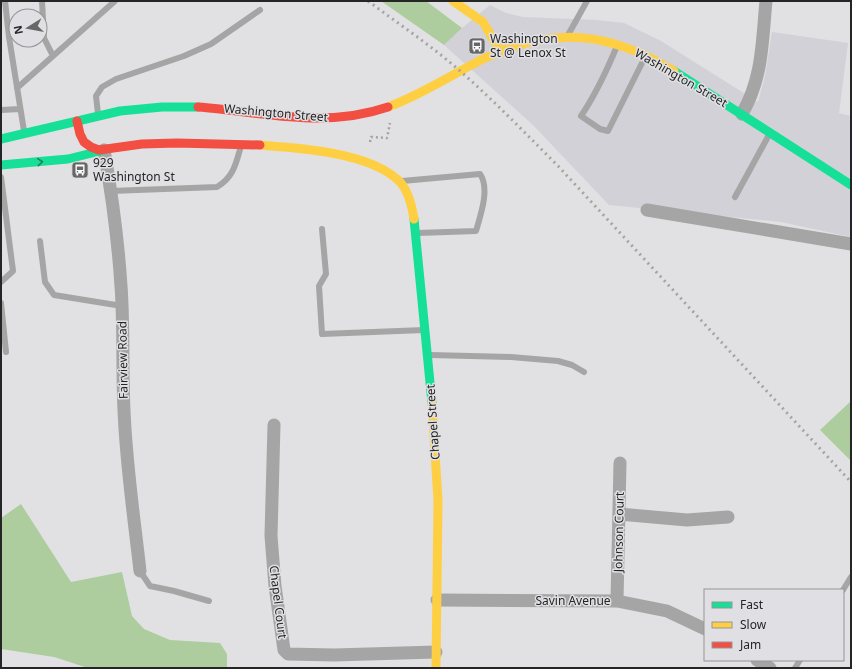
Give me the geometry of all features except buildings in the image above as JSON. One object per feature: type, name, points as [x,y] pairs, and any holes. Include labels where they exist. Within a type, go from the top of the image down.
[{"type":"main road","points":[[456,2],[483,22],[500,51]]},
{"type":"main road","name":"Washington Street","points":[[1,139],[98,116],[135,109],[177,107],[210,108],[308,118],[328,118],[365,114],[383,109],[413,96],[500,51],[546,38],[584,38],[606,40],[646,55],[771,132],[851,185]]},
{"type":"main road","points":[[77,121],[82,139],[95,149],[104,150]]},
{"type":"main road","points":[[1,165],[68,159],[104,150],[152,144],[210,142],[311,150],[360,159],[389,172],[398,181]]},
{"type":"main road","name":"Chapel Street","points":[[398,181],[411,204],[417,233],[428,355],[438,501],[436,668]]},
{"type":"street","points":[[742,114],[753,92],[760,68],[766,1]]},
{"type":"street","name":"Fairview Road","points":[[104,150],[111,191],[119,261],[122,306],[124,410],[140,571]]},
{"type":"street","points":[[647,210],[851,244]]},
{"type":"street","name":"Chapel Court","points":[[274,425],[271,536],[275,586],[284,650],[288,654],[334,655],[436,652]]},
{"type":"street","name":"Johnson Court","points":[[617,601],[620,463]]},
{"type":"street","points":[[619,514],[687,520],[728,516]]},
{"type":"street","name":"Savin Avenue","points":[[437,600],[617,601],[668,612],[704,630]]},
{"type":"street","points":[[760,661],[770,668]]},
{"type":"lane","points":[[5,1],[24,133]]},
{"type":"lane","points":[[42,1],[44,38],[54,56]]},
{"type":"lane","points":[[17,88],[115,1]]},
{"type":"lane","points":[[566,38],[587,1]]},
{"type":"lane","points":[[98,116],[96,96],[102,87],[116,79],[184,56],[211,44],[260,10]]},
{"type":"lane","points":[[617,44],[591,102],[581,116],[600,129],[608,131],[646,55]]},
{"type":"lane","points":[[1,110],[20,109]]},
{"type":"lane","points":[[735,197],[771,132]]},
{"type":"lane","points":[[111,191],[217,187],[226,181],[236,165],[241,144]]},
{"type":"lane","points":[[398,181],[480,174],[484,180],[483,206],[476,230],[417,233]]},
{"type":"lane","points":[[1,177],[13,271],[1,282]]},
{"type":"lane","points":[[322,229],[326,274],[319,286],[322,334],[426,330]]},
{"type":"lane","points":[[40,241],[46,282],[54,295],[122,306]]},
{"type":"lane","points":[[1,303],[6,352]]},
{"type":"lane","points":[[428,355],[511,357],[551,360],[572,365],[584,372]]},
{"type":"lane","points":[[140,571],[150,586],[174,591],[209,602]]},
{"type":"lane","points":[[844,589],[851,577]]},
{"type":"path","points":[[370,142],[371,137],[387,138],[390,120]]},
{"type":"shaded area","points":[[490,5],[506,13],[523,17],[596,20],[624,23],[661,41],[758,102],[765,76],[772,32],[848,43],[839,113],[851,116],[851,237],[781,222],[609,205],[533,125],[444,45]]},
{"type":"green space","points":[[381,1],[426,1],[462,28],[444,45]]},
{"type":"green space","points":[[851,401],[851,461],[820,430]]},
{"type":"green space","points":[[21,504],[71,582],[122,572],[132,616],[144,629],[170,640],[220,643],[227,654],[227,668],[88,668],[54,657],[1,649],[1,518]]},
{"type":"railway","points":[[368,1],[441,55],[472,81],[515,123],[558,166],[851,482]]},
{"type":"traffic: fast","points":[[674,71],[851,185]]},
{"type":"traffic: fast","points":[[1,139],[120,111],[162,107],[198,107]]},
{"type":"traffic: fast","points":[[1,165],[68,159],[104,150]]},
{"type":"traffic: fast","points":[[414,219],[432,403]]},
{"type":"traffic: slow","points":[[453,1],[483,22],[500,51]]},
{"type":"traffic: slow","points":[[388,107],[424,91],[483,59],[508,48],[533,41],[557,38],[580,38],[604,41],[627,48],[674,71]]},
{"type":"traffic: slow","points":[[260,145],[332,153],[369,163],[398,180],[407,193],[411,203],[414,219]]},
{"type":"traffic: slow","points":[[432,403],[438,501],[436,668]]},
{"type":"traffic: jam","points":[[198,107],[270,115],[317,118],[364,114],[388,107]]},
{"type":"traffic: jam","points":[[77,121],[80,134],[84,142],[99,150],[142,144],[177,143],[260,145]]},
{"type":"place","name":"Washington St @ Lenox St","points":[[477,46]]},
{"type":"place","name":"929 Washington St","points":[[80,170]]}]
